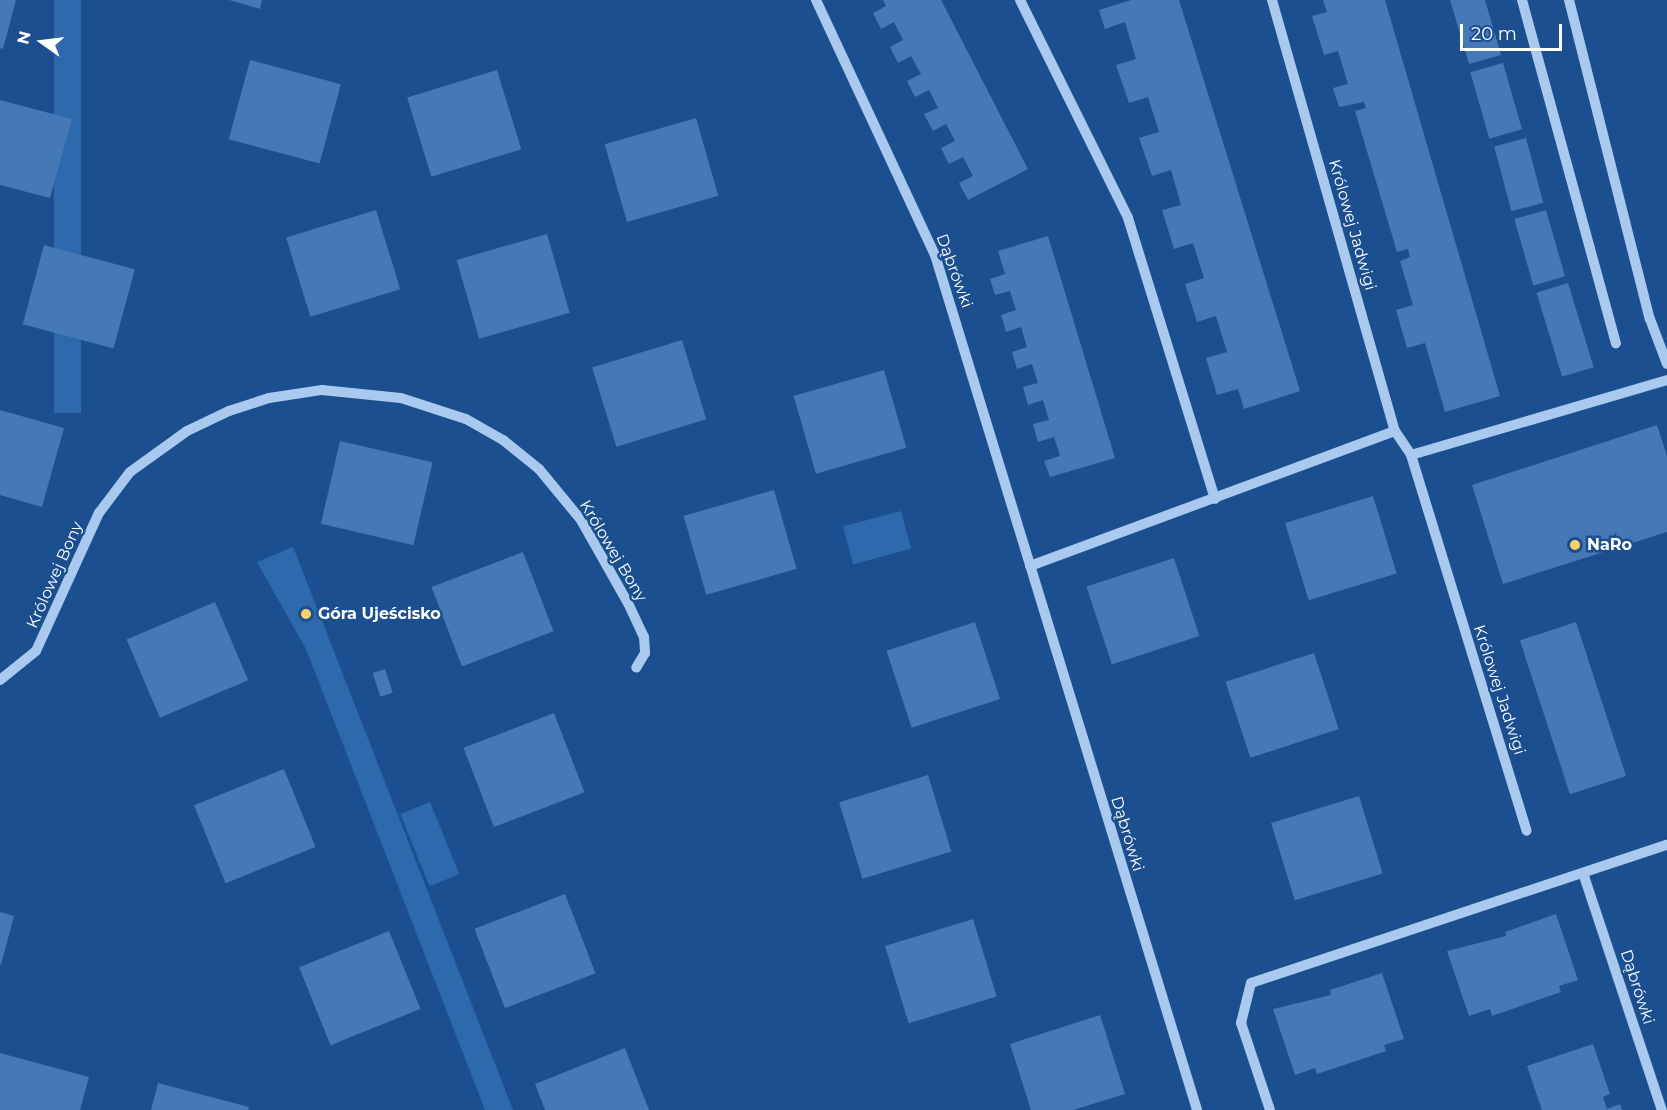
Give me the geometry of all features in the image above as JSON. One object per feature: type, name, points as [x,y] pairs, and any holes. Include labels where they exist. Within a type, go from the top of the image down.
[{"type":"street","name":"Dąbrówki","points":[[816,0],[935,255],[1197,1110]]},
{"type":"street","points":[[1020,0],[1128,218],[1215,499]]},
{"type":"street","name":"Królowej Jadwigi","points":[[1272,0],[1395,431],[1411,455],[1527,831]]},
{"type":"street","points":[[1522,0],[1616,343]]},
{"type":"street","points":[[1569,0],[1650,319],[1667,364]]},
{"type":"street","points":[[1411,455],[1667,380]]},
{"type":"street","name":"Królowej Bony","points":[[0,680],[36,651],[99,513],[130,472],[187,432],[229,411],[269,398],[322,390],[400,398],[466,419],[503,440],[539,469],[581,520],[628,603],[644,637],[645,653],[636,668]]},
{"type":"street","points":[[1030,566],[1395,431]]},
{"type":"street","points":[[1270,1110],[1241,1023],[1251,983],[1667,845]]},
{"type":"street","name":"Dąbrówki","points":[[1583,873],[1662,1110]]},
{"type":"shaded area","points":[[54,0],[81,0],[81,413],[54,413]]},
{"type":"shaded area","points":[[901,511],[911,549],[853,564],[843,527]]},
{"type":"shaded area","points":[[293,547],[513,1110],[485,1110],[306,649],[257,562]]},
{"type":"shaded area","points":[[430,802],[459,874],[430,886],[400,814]]},
{"type":"building","points":[[0,0],[16,0],[3,49],[0,48]]},
{"type":"building","points":[[229,0],[262,0],[260,9]]},
{"type":"building","points":[[883,0],[941,0],[1028,169],[968,200],[959,183],[973,176],[963,157],[949,164],[941,148],[955,141],[946,124],[933,131],[924,114],[938,108],[929,90],[915,97],[907,81],[921,74],[911,56],[898,63],[890,47],[903,40],[894,22],[881,29],[873,13],[886,6]]},
{"type":"building","points":[[1131,0],[1179,0],[1300,391],[1244,409],[1238,389],[1217,395],[1206,358],[1227,352],[1216,316],[1197,322],[1185,284],[1204,278],[1193,243],[1174,249],[1162,210],[1181,205],[1171,170],[1152,176],[1139,138],[1159,132],[1148,97],[1129,103],[1116,65],[1136,59],[1125,22],[1105,29],[1099,10]]},
{"type":"building","points":[[1323,0],[1385,0],[1500,396],[1445,412],[1425,343],[1407,348],[1396,310],[1413,305],[1400,261],[1410,257],[1408,249],[1397,252],[1355,111],[1366,108],[1364,102],[1339,107],[1333,88],[1348,84],[1338,51],[1324,55],[1312,16],[1327,12]]},
{"type":"building","points":[[1450,0],[1485,0],[1501,55],[1469,64]]},
{"type":"building","points":[[250,60],[341,84],[320,164],[229,139]]},
{"type":"building","points":[[1503,63],[1522,129],[1489,139],[1470,72]]},
{"type":"building","points":[[497,70],[521,149],[431,177],[407,97]]},
{"type":"building","points":[[0,100],[72,119],[50,198],[0,185]]},
{"type":"building","points":[[696,118],[718,196],[627,222],[605,144]]},
{"type":"building","points":[[1526,138],[1543,203],[1511,211],[1494,147]]},
{"type":"building","points":[[376,210],[400,289],[310,317],[286,237]]},
{"type":"building","points":[[1546,210],[1565,276],[1533,285],[1514,219]]},
{"type":"building","points":[[547,234],[570,313],[479,339],[457,260]]},
{"type":"building","points":[[1048,236],[1115,458],[1050,477],[1044,461],[1060,456],[1054,437],[1038,442],[1033,424],[1049,420],[1043,400],[1028,405],[1023,387],[1038,383],[1032,364],[1017,369],[1012,352],[1027,347],[1021,327],[1006,332],[1001,315],[1016,310],[1010,291],[995,295],[990,279],[1005,274],[998,251]]},
{"type":"building","points":[[44,245],[135,269],[114,349],[23,324]]},
{"type":"building","points":[[1568,283],[1594,367],[1562,377],[1536,293]]},
{"type":"building","points":[[682,340],[706,419],[616,447],[592,367]]},
{"type":"building","points":[[884,370],[906,448],[816,474],[794,396]]},
{"type":"building","points":[[0,410],[64,428],[42,507],[0,495]]},
{"type":"building","points":[[1657,425],[1667,456],[1667,532],[1503,584],[1472,485]]},
{"type":"building","points":[[340,441],[433,462],[413,545],[321,524]]},
{"type":"building","points":[[774,490],[797,569],[706,595],[684,516]]},
{"type":"building","points":[[1373,496],[1397,573],[1309,600],[1285,523]]},
{"type":"building","points":[[523,552],[553,631],[462,666],[432,587]]},
{"type":"building","points":[[1174,558],[1199,636],[1112,664],[1087,586]]},
{"type":"building","points":[[215,602],[248,680],[160,718],[127,640]]},
{"type":"building","points":[[975,622],[1000,699],[912,728],[887,651]]},
{"type":"building","points":[[1576,622],[1626,776],[1570,794],[1520,640]]},
{"type":"building","points":[[1314,653],[1339,729],[1250,758],[1226,682]]},
{"type":"building","points":[[385,669],[393,693],[380,697],[373,673]]},
{"type":"building","points":[[554,713],[584,792],[494,827],[463,748]]},
{"type":"building","points":[[284,769],[315,847],[226,883],[194,805]]},
{"type":"building","points":[[928,775],[951,852],[862,879],[839,802]]},
{"type":"building","points":[[1359,796],[1383,873],[1295,900],[1271,823]]},
{"type":"building","points":[[565,894],[595,973],[505,1008],[474,929]]},
{"type":"building","points":[[0,912],[14,916],[1,965],[0,965]]},
{"type":"building","points":[[1556,914],[1578,980],[1559,986],[1561,992],[1492,1016],[1490,1009],[1469,1016],[1447,951],[1506,936],[1505,932]]},
{"type":"building","points":[[973,919],[997,996],[909,1023],[885,946]]},
{"type":"building","points":[[389,931],[420,1009],[331,1045],[299,967]]},
{"type":"building","points":[[1382,973],[1404,1039],[1384,1045],[1386,1051],[1317,1074],[1315,1068],[1295,1075],[1273,1009],[1331,995],[1330,990]]},
{"type":"building","points":[[1100,1015],[1125,1094],[1073,1110],[1031,1110],[1010,1044]]},
{"type":"building","points":[[1593,1044],[1610,1094],[1603,1097],[1607,1109],[1620,1104],[1622,1110],[1542,1110],[1527,1066]]},
{"type":"building","points":[[625,1048],[649,1110],[545,1110],[535,1084]]},
{"type":"building","points":[[0,1053],[89,1077],[80,1110],[0,1110]]},
{"type":"building","points":[[158,1083],[249,1107],[248,1110],[151,1110]]},
{"type":"place","name":"NaRo","points":[[1575,545]]},
{"type":"place","name":"Góra Ujeścisko","points":[[306,614]]}]
